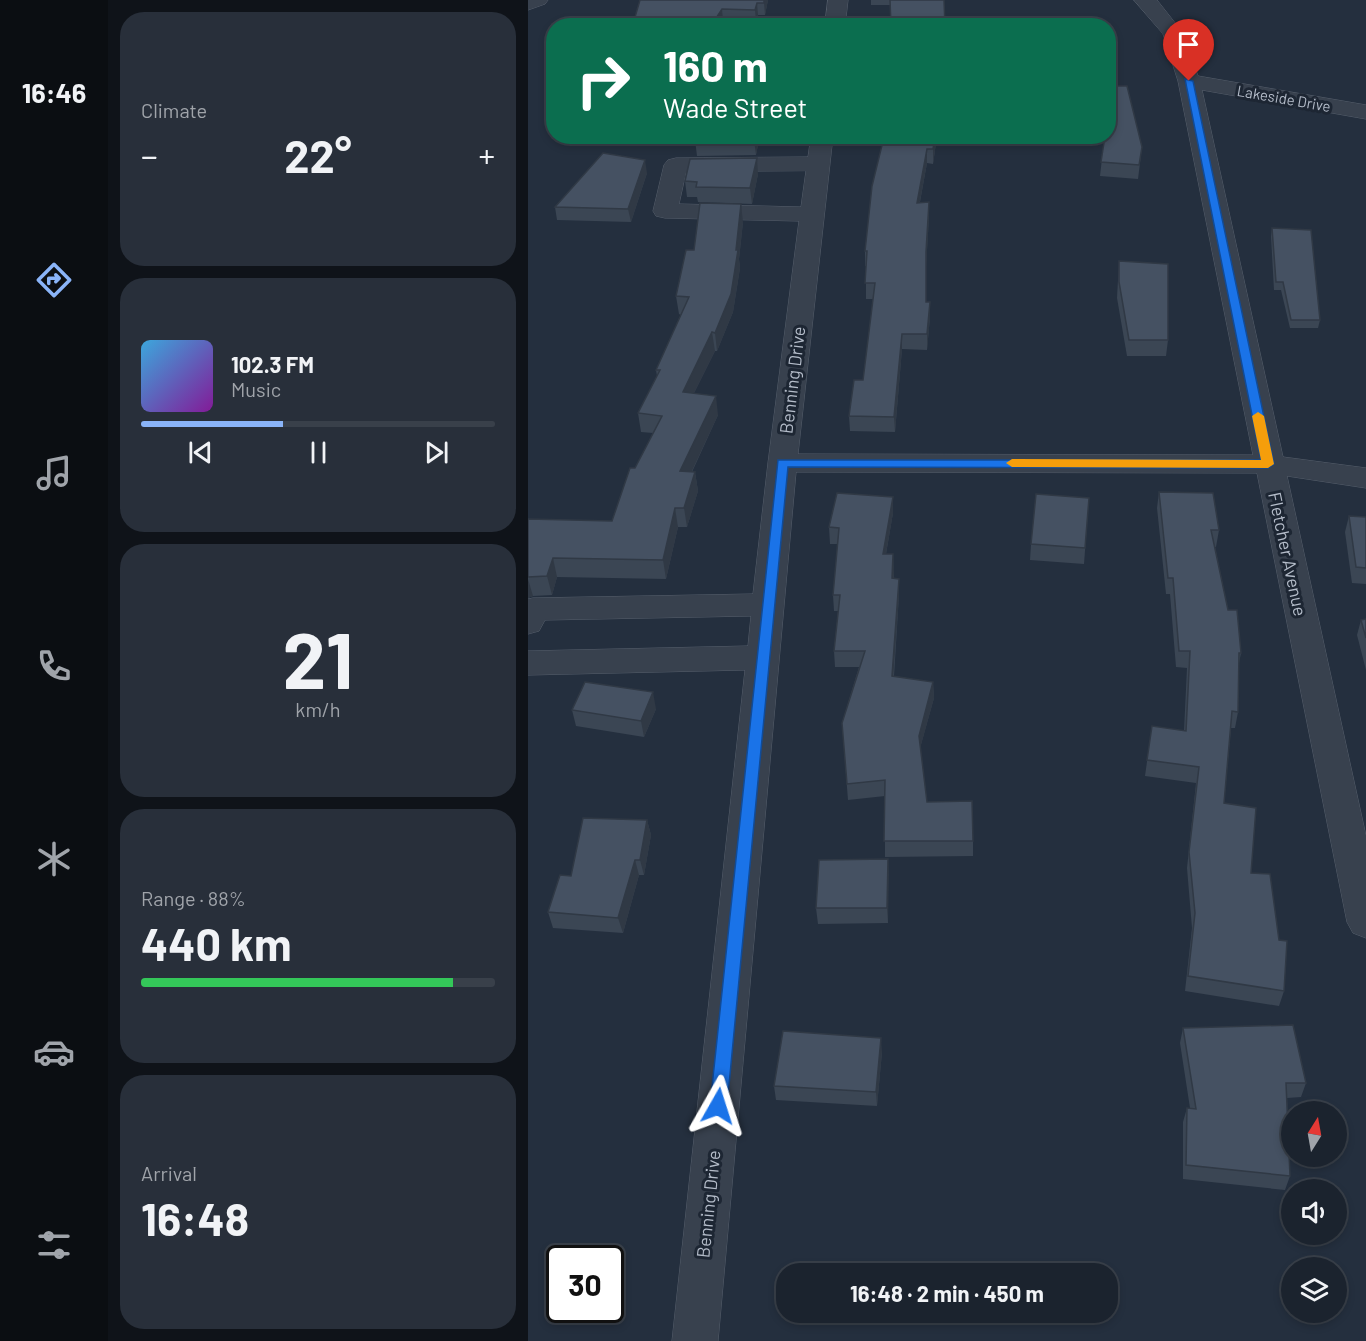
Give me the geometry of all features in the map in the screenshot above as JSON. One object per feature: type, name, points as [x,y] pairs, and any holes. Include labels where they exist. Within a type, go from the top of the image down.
[{"type":"street","points":[[528,4],[538,0]]},
{"type":"street","points":[[836,18],[838,0]]},
{"type":"street","points":[[1144,0],[1173,33],[1189,81]]},
{"type":"street","name":"Lakeside Drive","points":[[1189,81],[1366,112]]},
{"type":"street","name":"Fletcher Avenue","points":[[1189,81],[1366,922]]},
{"type":"street","points":[[813,214],[664,211],[676,165],[820,150]]},
{"type":"street","name":"Benning Drive","points":[[695,1341],[782,463],[820,150]]},
{"type":"street","points":[[782,463],[1268,464],[1366,478]]},
{"type":"street","points":[[528,623],[533,609],[768,605]]},
{"type":"street","points":[[528,663],[763,658]]},
{"type":"building","points":[[640,0],[764,0],[764,3],[757,3],[755,10],[722,9],[716,18],[635,18]]},
{"type":"building","points":[[890,0],[944,0],[945,18],[891,18]]},
{"type":"building","points":[[1116,86],[1127,86],[1142,147],[1139,165],[1101,162],[1104,144],[1116,144]]},
{"type":"building","points":[[882,144],[934,144],[933,149],[927,149],[917,203],[929,202],[926,302],[930,302],[927,334],[902,334],[894,417],[849,416],[854,380],[863,380],[875,283],[865,283],[867,251],[865,251],[872,186]]},
{"type":"building","points":[[603,153],[645,160],[628,209],[555,207]]},
{"type":"building","points":[[757,158],[750,188],[696,187],[697,182],[685,181],[690,159]]},
{"type":"building","points":[[700,203],[741,204],[736,250],[738,250],[731,294],[715,333],[712,332],[683,392],[716,396],[680,471],[695,472],[684,508],[675,508],[663,560],[553,558],[547,576],[528,577],[528,519],[612,521],[630,468],[635,468],[662,416],[638,413],[660,370],[656,370],[689,297],[676,296],[686,250],[694,250]]},
{"type":"building","points":[[1272,228],[1311,230],[1320,320],[1291,320],[1283,282],[1276,282]]},
{"type":"building","points":[[1119,261],[1168,264],[1168,340],[1129,340],[1119,282]]},
{"type":"building","points":[[1159,492],[1213,493],[1219,530],[1211,530],[1228,610],[1237,610],[1241,653],[1239,653],[1238,712],[1232,711],[1224,803],[1256,808],[1251,873],[1270,874],[1279,940],[1287,941],[1284,991],[1188,976],[1195,913],[1189,852],[1199,767],[1147,760],[1152,726],[1186,731],[1190,651],[1179,651],[1173,578],[1168,578]]},
{"type":"building","points":[[837,493],[893,497],[883,554],[893,554],[892,578],[899,579],[892,676],[933,682],[919,736],[927,802],[972,801],[973,841],[884,841],[885,780],[847,784],[842,723],[865,651],[834,651],[840,595],[833,595],[839,528],[829,527]]},
{"type":"building","points":[[1036,494],[1089,498],[1085,548],[1031,544]]},
{"type":"building","points":[[1349,516],[1366,517],[1366,568],[1356,567]]},
{"type":"building","points":[[1366,619],[1366,638],[1361,620]]},
{"type":"building","points":[[585,682],[653,692],[641,721],[572,710]]},
{"type":"building","points":[[583,818],[647,820],[640,860],[635,860],[618,918],[548,912],[560,875],[571,876]]},
{"type":"building","points":[[888,859],[887,908],[816,908],[819,860]]},
{"type":"building","points":[[1293,1025],[1306,1083],[1286,1083],[1287,1101],[1281,1101],[1281,1167],[1290,1167],[1290,1176],[1186,1165],[1187,1108],[1196,1109],[1183,1028]]},
{"type":"building","points":[[783,1031],[881,1038],[876,1092],[774,1086]]},
{"type":"slow traffic","points":[[1012,463],[1268,464],[1258,416]]},
{"type":"route","points":[[718,1106],[782,463],[1268,464],[1189,81]]}]
